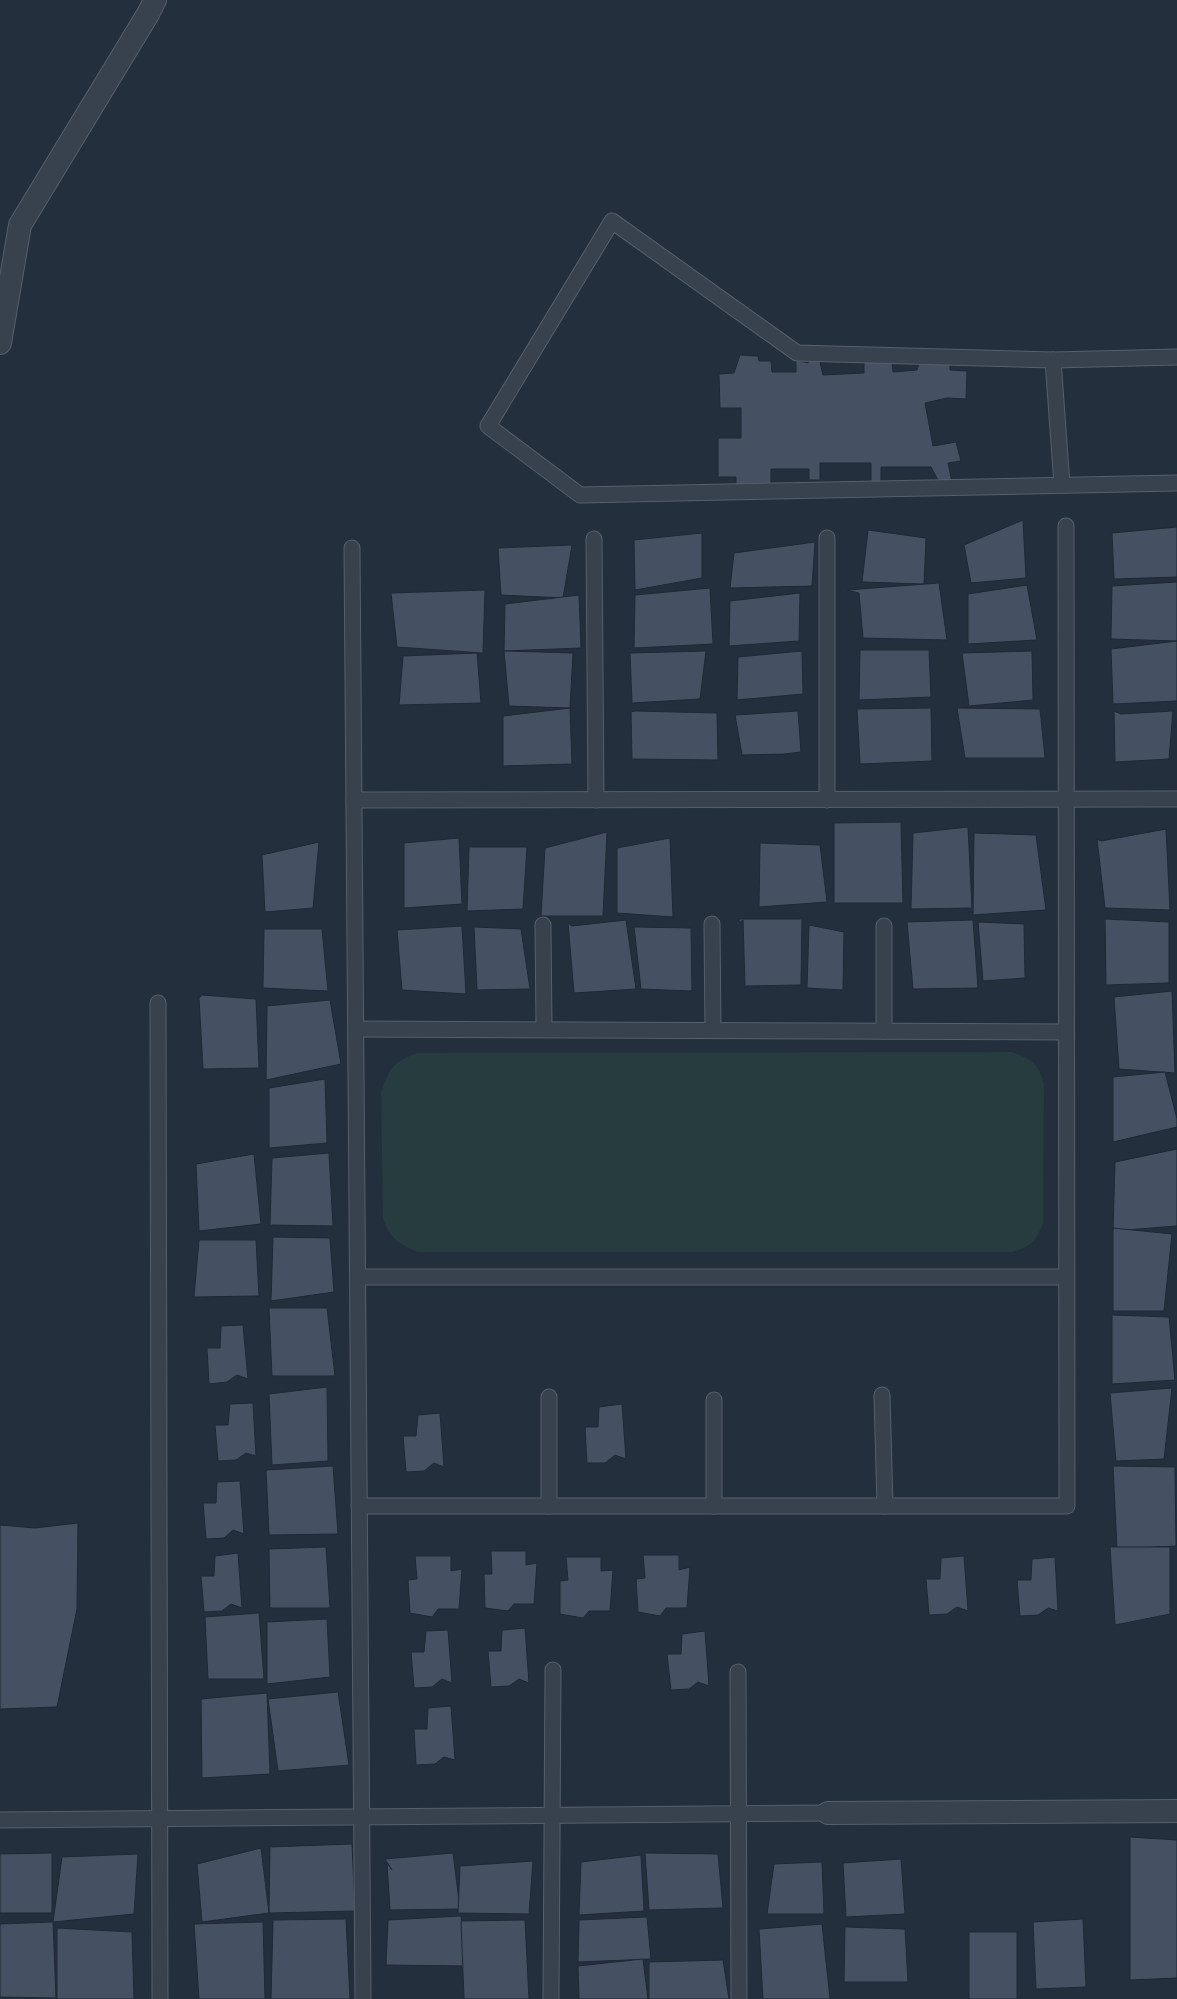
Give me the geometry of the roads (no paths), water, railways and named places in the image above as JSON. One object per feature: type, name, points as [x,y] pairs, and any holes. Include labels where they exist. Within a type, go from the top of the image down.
[{"type":"street","points":[[0,343],[20,225],[148,14],[155,0]]},
{"type":"street","points":[[828,1813],[1177,1811]]},
{"type":"lane","points":[[1177,357],[1053,360],[797,352],[612,221],[488,426],[580,495],[1177,482]]},
{"type":"lane","points":[[1053,360],[1062,485]]},
{"type":"lane","points":[[359,1506],[1067,1506],[1066,526]]},
{"type":"lane","points":[[827,538],[827,800]]},
{"type":"lane","points":[[594,539],[596,800]]},
{"type":"lane","points":[[352,548],[363,1999]]},
{"type":"lane","points":[[354,800],[1177,799]]},
{"type":"lane","points":[[712,924],[713,1030]]},
{"type":"lane","points":[[543,925],[544,1029]]},
{"type":"lane","points":[[884,926],[884,1031]]},
{"type":"lane","points":[[158,1003],[160,1999]]},
{"type":"lane","points":[[356,1029],[1066,1032]]},
{"type":"lane","points":[[358,1277],[1066,1277]]},
{"type":"lane","points":[[882,1395],[885,1506]]},
{"type":"lane","points":[[549,1397],[549,1506]]},
{"type":"lane","points":[[714,1400],[714,1506]]},
{"type":"lane","points":[[551,1999],[553,1670]]},
{"type":"lane","points":[[738,1672],[739,1999]]},
{"type":"lane","points":[[0,1820],[828,1813]]}]
